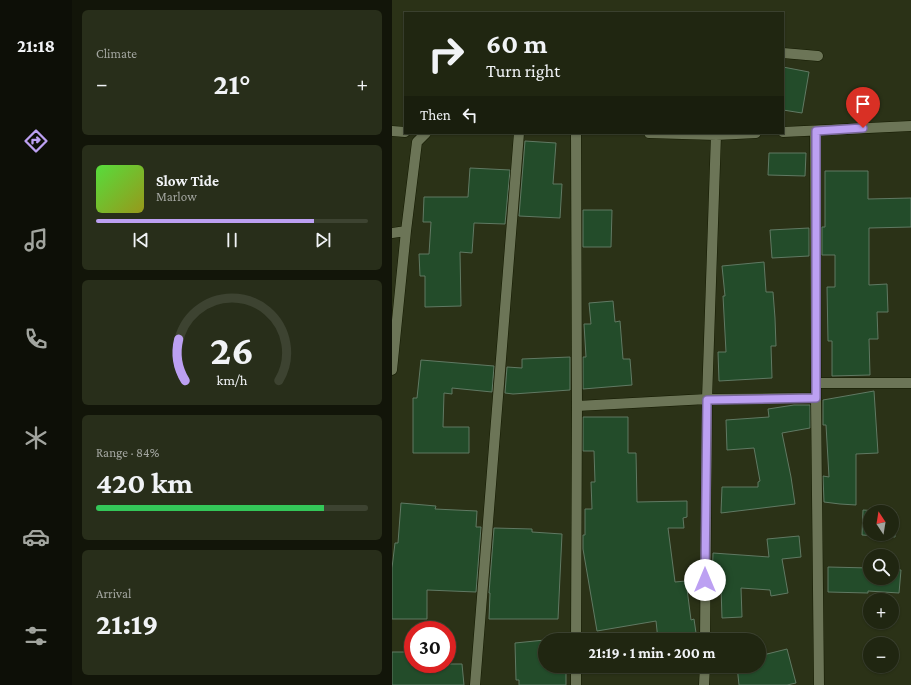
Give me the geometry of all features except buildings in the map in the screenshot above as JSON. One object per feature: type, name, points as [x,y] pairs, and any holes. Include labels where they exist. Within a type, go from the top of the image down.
[{"type":"street","points":[[784,53],[818,56]]},
{"type":"street","points":[[784,132],[911,126]]},
{"type":"street","points":[[392,131],[404,132]]},
{"type":"street","points":[[816,131],[816,398],[819,685]]},
{"type":"street","points":[[392,370],[406,231],[417,142],[424,134]]},
{"type":"street","points":[[475,685],[519,134]]},
{"type":"street","points":[[576,134],[576,633]]},
{"type":"street","points":[[705,633],[707,400],[716,134]]},
{"type":"street","points":[[392,233],[406,231]]},
{"type":"street","points":[[816,383],[911,383]]},
{"type":"street","points":[[577,406],[707,400],[816,398]]},
{"type":"street","points":[[576,673],[576,685]]},
{"type":"street","points":[[704,685],[705,673]]},
{"type":"route","points":[[705,580],[707,400],[816,398],[816,131],[863,128]]}]
